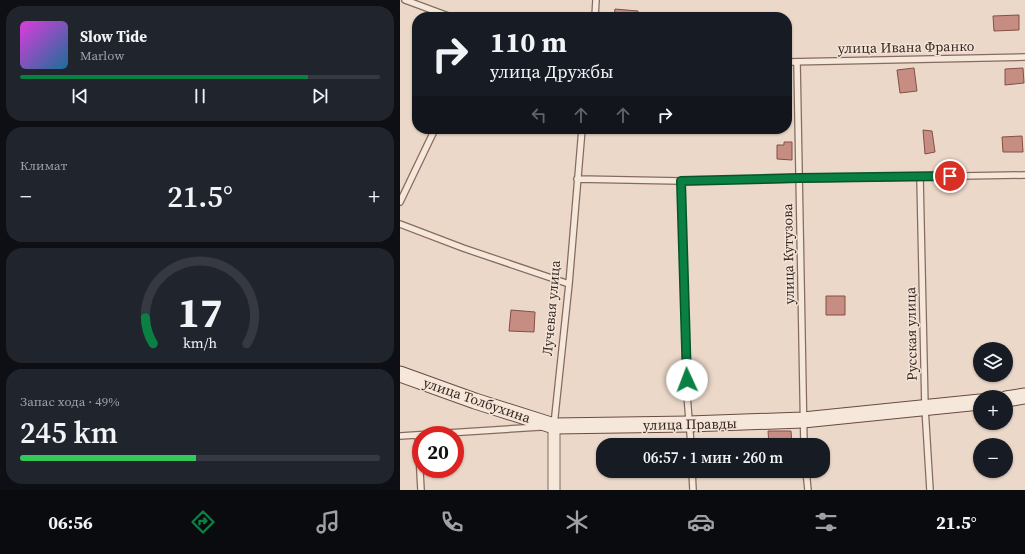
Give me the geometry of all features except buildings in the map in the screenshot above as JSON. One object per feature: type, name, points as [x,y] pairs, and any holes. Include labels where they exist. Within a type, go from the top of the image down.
[{"type":"main road","name":"улица Толбухина","points":[[400,374],[474,401],[554,426]]},
{"type":"main road","points":[[1013,398],[1025,396]]},
{"type":"main road","name":"улица Правды","points":[[554,426],[689,424],[803,420],[973,403]]},
{"type":"street","name":"Лучевая улица","points":[[554,426],[554,490]]},
{"type":"lane","points":[[405,0],[437,12]]},
{"type":"lane","points":[[595,12],[596,0]]},
{"type":"lane","name":"улица Ивана Франко","points":[[792,62],[1025,57]]},
{"type":"lane","name":"улица Кутузова","points":[[797,62],[804,438]]},
{"type":"lane","points":[[400,202],[432,134]]},
{"type":"lane","name":"Лучевая улица","points":[[554,426],[569,284],[576,179],[581,134]]},
{"type":"lane","points":[[576,179],[681,181],[1025,175]]},
{"type":"lane","name":"Русская улица","points":[[920,177],[925,408],[930,490]]},
{"type":"lane","points":[[681,181],[690,438]]},
{"type":"lane","points":[[400,224],[463,248],[569,284]]},
{"type":"lane","name":"улица Правды","points":[[464,432],[554,426]]},
{"type":"lane","name":"улица Правды","points":[[400,436],[412,435]]},
{"type":"lane","points":[[420,478],[421,490]]},
{"type":"lane","points":[[692,478],[693,490]]},
{"type":"lane","points":[[807,478],[808,490]]},
{"type":"route","points":[[687,380],[681,181],[950,176]]}]
